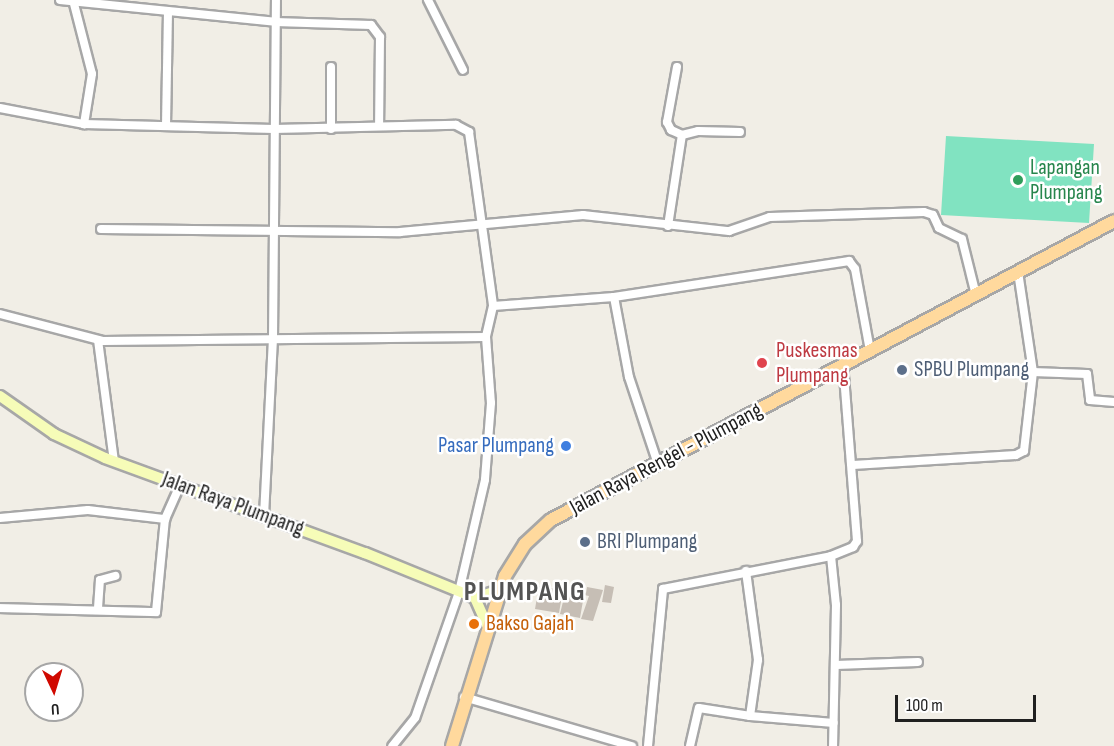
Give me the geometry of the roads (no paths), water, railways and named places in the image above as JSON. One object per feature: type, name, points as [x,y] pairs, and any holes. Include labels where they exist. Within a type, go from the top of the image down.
[{"type":"main road","name":"Jalan Raya Rengel - Plumpang","points":[[452,746],[464,697],[499,590],[513,560],[543,526],[657,461],[843,366],[1114,221]]},
{"type":"street","points":[[60,0],[274,22],[362,23],[376,28],[380,37],[379,126]]},
{"type":"street","points":[[264,516],[273,339],[272,231],[276,0]]},
{"type":"street","points":[[428,0],[463,70]]},
{"type":"street","points":[[74,1],[92,74],[84,124]]},
{"type":"street","points":[[166,126],[168,12]]},
{"type":"street","points":[[331,67],[331,129]]},
{"type":"street","points":[[677,67],[667,122],[671,130],[682,135],[698,131],[740,132]]},
{"type":"street","points":[[0,108],[84,124],[274,129],[379,126],[465,127],[484,223],[493,306],[486,337],[491,403],[485,480],[459,592],[415,718],[392,746]]},
{"type":"street","points":[[668,226],[682,135]]},
{"type":"street","points":[[101,229],[400,232],[583,214],[668,226],[729,231],[770,217],[930,213],[939,228],[962,239],[976,295]]},
{"type":"street","points":[[493,306],[614,297],[849,261],[855,269],[870,351]]},
{"type":"street","points":[[853,465],[1016,454],[1024,451],[1033,372],[1018,272]]},
{"type":"street","points":[[614,297],[629,377],[657,461]]},
{"type":"street","points":[[0,314],[98,340],[486,337]]},
{"type":"street","points":[[98,340],[114,461]]},
{"type":"street","points":[[648,746],[663,589],[831,556],[853,547],[857,541],[853,465],[843,366]]},
{"type":"street","points":[[1033,372],[1087,374],[1090,400],[1114,402]]},
{"type":"street","name":"Jalan Raya Plumpang","points":[[0,396],[54,434],[114,461],[180,484],[475,598]]},
{"type":"street","points":[[0,608],[98,608],[157,611],[165,519],[180,484]]},
{"type":"street","points":[[0,518],[88,510],[165,519]]},
{"type":"street","points":[[831,556],[837,665],[833,746]]},
{"type":"street","points":[[746,571],[758,660],[750,716]]},
{"type":"street","points":[[98,608],[100,580],[115,576]]},
{"type":"street","points":[[487,624],[475,598],[499,590]]},
{"type":"street","points":[[837,665],[918,662]]},
{"type":"street","points":[[464,697],[632,746]]},
{"type":"street","points":[[690,746],[699,708],[750,716],[834,723]]},
{"type":"place","name":"Lapangan Plumpang","points":[[1018,180]]},
{"type":"place","name":"Puskesmas Plumpang","points":[[762,363]]},
{"type":"place","name":"SPBU Plumpang","points":[[902,370]]},
{"type":"place","name":"Pasar Plumpang","points":[[566,446]]},
{"type":"place","name":"BRI Plumpang","points":[[585,542]]},
{"type":"place","name":"Bakso Gajah","points":[[474,624]]},
{"type":"district","name":"PLUMPANG","points":[[525,592]]}]
